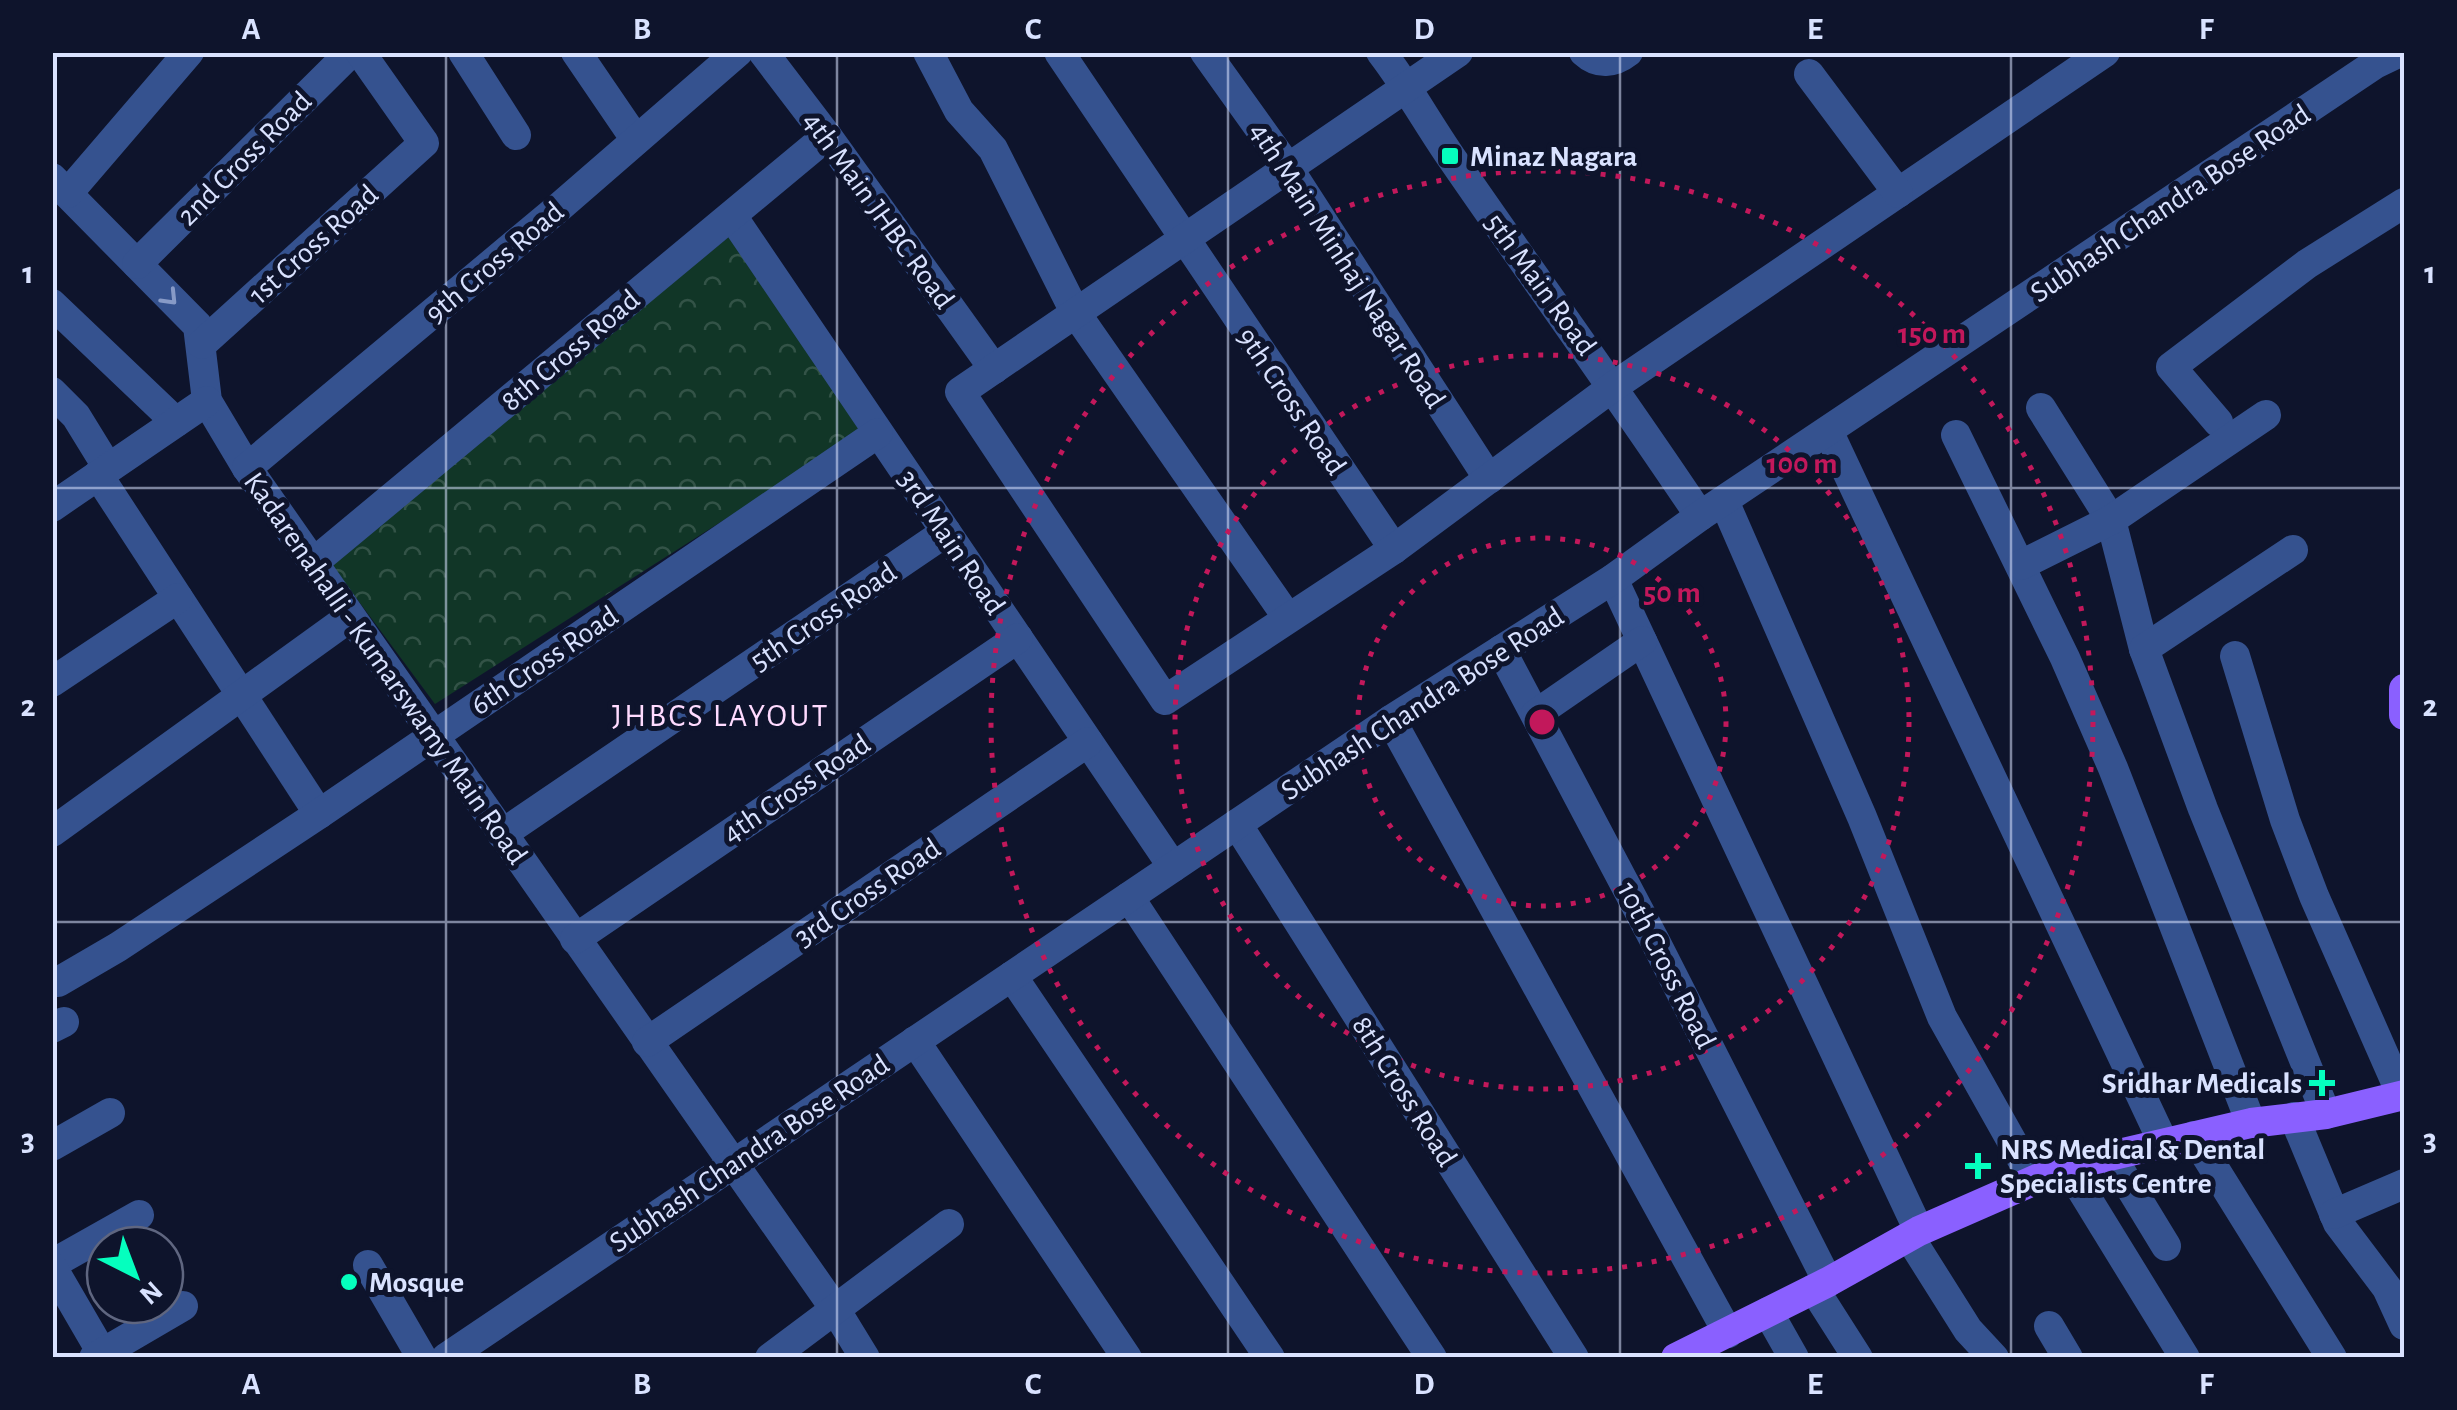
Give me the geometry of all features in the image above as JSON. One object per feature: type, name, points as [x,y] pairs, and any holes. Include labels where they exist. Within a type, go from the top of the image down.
[{"type":"main road","points":[[2404,688],[2404,714]]},
{"type":"main road","points":[[1676,1358],[1915,1234],[2067,1166],[2251,1123],[2326,1114],[2404,1096]]},
{"type":"street","points":[[60,186],[189,52]]},
{"type":"street","name":"2nd Cross Road","points":[[138,264],[352,52]]},
{"type":"street","name":"1st Cross Road","points":[[202,344],[424,143],[360,52]]},
{"type":"street","points":[[463,52],[516,135]]},
{"type":"street","points":[[576,52],[636,140]]},
{"type":"street","name":"4th Main JHBC Road","points":[[763,52],[994,369]]},
{"type":"street","points":[[928,52],[959,111],[993,149],[1075,312],[1288,618]]},
{"type":"street","name":"9th Cross Road","points":[[1059,52],[1394,549]]},
{"type":"street","name":"4th Main Minhaj Nagar Road","points":[[1204,52],[1288,168],[1489,479]]},
{"type":"street","name":"5th Main Road","points":[[1381,52],[1614,386],[1712,509],[1855,800],[1942,1018],[2033,1179]]},
{"type":"street","points":[[1458,52],[960,392],[1165,700],[1394,549],[1614,386],[2104,52]]},
{"type":"street","points":[[1584,52],[1604,62],[1628,52]]},
{"type":"street","name":"9th Cross Road","points":[[246,468],[636,140],[726,56]]},
{"type":"street","name":"Subhash Chandra Bose Road","points":[[446,1358],[1390,720],[1830,433],[2382,56]]},
{"type":"street","points":[[1809,74],[1898,193]]},
{"type":"street","name":"8th Cross Road","points":[[313,563],[827,136]]},
{"type":"street","name":"Kadarenahalli - Kumarswamy Main Road","points":[[60,186],[198,326],[207,401],[246,468],[835,1309],[865,1358]]},
{"type":"street","points":[[2218,422],[2172,367],[2307,264],[2404,203]]},
{"type":"street","name":"3rd Main Road","points":[[732,216],[1174,868]]},
{"type":"street","points":[[52,304],[176,422]]},
{"type":"street","points":[[52,392],[76,416],[103,471],[178,598],[318,814]]},
{"type":"street","points":[[52,507],[207,401]]},
{"type":"street","points":[[2041,408],[2110,520],[2144,649],[2203,809],[2326,1114]]},
{"type":"street","points":[[2021,565],[2110,520],[2266,415]]},
{"type":"street","name":"6th Cross Road","points":[[58,982],[118,948],[878,433]]},
{"type":"street","points":[[1830,433],[2163,1142]]},
{"type":"street","points":[[1956,435],[2021,565],[2113,768],[2251,1123]]},
{"type":"street","name":"5th Cross Road","points":[[502,834],[946,532]]},
{"type":"street","points":[[2144,649],[2293,550]]},
{"type":"street","points":[[1613,578],[1915,1234],[1968,1330],[1994,1358]]},
{"type":"street","points":[[52,682],[178,598]]},
{"type":"street","points":[[52,832],[350,617]]},
{"type":"street","name":"4th Cross Road","points":[[575,938],[1018,638]]},
{"type":"street","points":[[1536,714],[1642,641]]},
{"type":"street","name":"10th Cross Road","points":[[1502,650],[1858,1358]]},
{"type":"street","points":[[2235,656],[2285,820],[2314,896],[2404,1096]]},
{"type":"street","points":[[1390,720],[1728,1333]]},
{"type":"street","name":"3rd Cross Road","points":[[647,1042],[1088,742]]},
{"type":"street","name":"8th Cross Road","points":[[1237,824],[1574,1358]]},
{"type":"street","points":[[1129,897],[1432,1358]]},
{"type":"street","points":[[1012,976],[1270,1358]]},
{"type":"street","points":[[915,1041],[1127,1358]]},
{"type":"street","points":[[52,1146],[110,1113]]},
{"type":"street","points":[[2294,1117],[2334,1214],[2386,1288],[2404,1324]]},
{"type":"street","points":[[2194,1136],[2332,1358]]},
{"type":"street","points":[[2110,1154],[2166,1246]]},
{"type":"street","points":[[2067,1166],[2185,1358]]},
{"type":"street","points":[[2334,1214],[2404,1184]]},
{"type":"street","points":[[140,1216],[52,1266],[98,1355],[150,1325]]},
{"type":"street","points":[[770,1358],[949,1224]]},
{"type":"street","points":[[368,1265],[422,1358]]},
{"type":"street","points":[[1768,1312],[1794,1358]]},
{"type":"street","points":[[2049,1326],[2068,1358]]},
{"type":"green space","points":[[737,230],[865,430],[435,704],[331,564]]},
{"type":"place","name":"Minaz Nagara","points":[[1450,156]]},
{"type":"place","name":"Sridhar Medicals","points":[[2322,1083]]},
{"type":"place","name":"NRS Medical & Dental Specialists Centre","points":[[1978,1166]]},
{"type":"place","name":"Mosque","points":[[349,1282]]},
{"type":"district","name":"JHBCS LAYOUT","points":[[721,715]]}]
